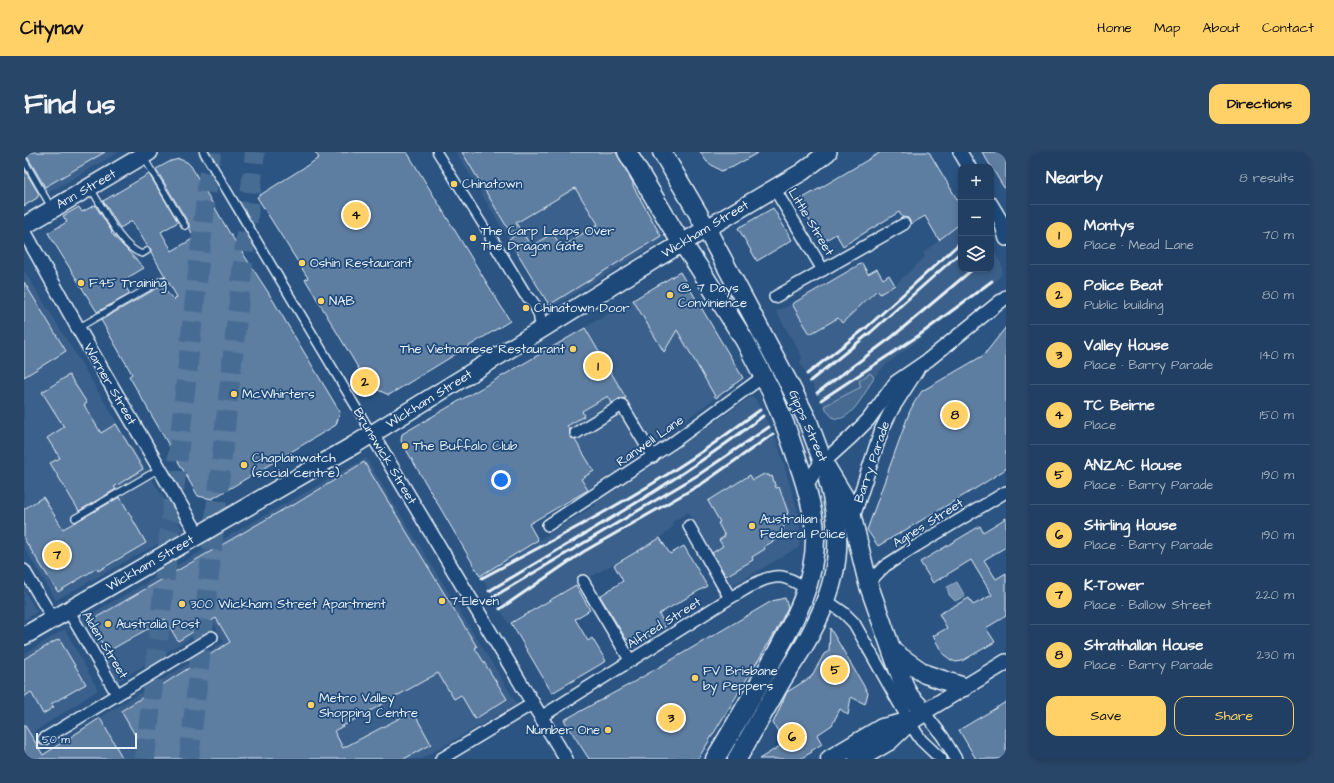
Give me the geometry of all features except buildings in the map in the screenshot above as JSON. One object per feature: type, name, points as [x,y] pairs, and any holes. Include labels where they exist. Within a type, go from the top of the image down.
[{"type":"highway","name":"Gipps Street","points":[[627,152],[682,243],[726,309],[764,376],[787,430],[805,487]]},
{"type":"highway","name":"Gipps Street","points":[[662,152],[706,229],[788,382],[806,420],[823,462],[848,505],[868,583],[916,717]]},
{"type":"highway","name":"Barry Parade","points":[[737,759],[811,634],[827,601],[835,572],[838,538],[831,492],[823,462]]},
{"type":"highway","points":[[714,759],[794,621],[807,589],[814,555],[815,531],[805,487]]},
{"type":"highway","points":[[892,651],[925,674],[964,687]]},
{"type":"highway","points":[[830,759],[882,728],[916,717]]},
{"type":"highway","points":[[858,759],[889,740],[916,717]]},
{"type":"main road","name":"Wickham Street","points":[[24,636],[372,434],[542,324],[802,172],[828,152]]},
{"type":"main road","name":"Ann Street","points":[[24,226],[146,154]]},
{"type":"main road","points":[[916,717],[1006,662]]},
{"type":"street","name":"Brunswick Street","points":[[204,152],[566,759]]},
{"type":"street","points":[[437,152],[525,294],[529,297],[540,314],[542,324]]},
{"type":"street","points":[[960,152],[967,164]]},
{"type":"street","name":"Little Street","points":[[774,188],[823,270]]},
{"type":"street","points":[[994,207],[1004,219],[1006,239]]},
{"type":"street","name":"Little Street","points":[[775,297],[904,224]]},
{"type":"street","name":"Warner Street","points":[[24,232],[198,535]]},
{"type":"street","name":"Barry Parade","points":[[805,487],[823,462],[852,437],[868,420],[896,382],[922,364],[1006,297]]},
{"type":"street","name":"Barry Parade","points":[[852,520],[882,429],[892,409],[922,364]]},
{"type":"street","name":"Ranwell Lane","points":[[548,525],[653,457],[764,376]]},
{"type":"street","points":[[576,433],[622,405],[653,457]]},
{"type":"street","name":"Agnes Street","points":[[868,583],[891,562],[1006,492]]},
{"type":"street","points":[[689,526],[730,598]]},
{"type":"street","points":[[24,570],[53,619]]},
{"type":"street","name":"Alfred Street","points":[[541,717],[730,598],[760,582],[776,577],[786,578],[807,589]]},
{"type":"street","points":[[583,581],[630,660]]},
{"type":"street","points":[[827,601],[844,613],[854,623],[916,717],[943,737],[956,759]]},
{"type":"street","name":"Alden Street","points":[[68,610],[117,694]]},
{"type":"street","name":"Alden Street","points":[[44,739],[212,637]]},
{"type":"street","points":[[441,759],[532,704]]},
{"type":"street","points":[[916,717],[921,740],[940,759]]},
{"type":"lane","points":[[146,154],[185,226]]},
{"type":"lane","points":[[24,160],[53,209]]},
{"type":"lane","points":[[90,188],[117,232],[136,252],[142,254],[147,251]]},
{"type":"lane","points":[[78,328],[162,280]]},
{"type":"lane","points":[[75,518],[159,468]]},
{"type":"shaded area","points":[[24,152],[119,152],[24,207]]},
{"type":"shaded area","points":[[456,152],[615,152],[665,239],[551,308]]},
{"type":"shaded area","points":[[958,225],[958,272],[994,272],[994,252],[1001,263],[1002,272],[999,278],[887,364],[874,377],[863,398],[854,409],[842,417],[836,419],[833,418],[824,406],[804,370],[800,362],[802,357],[776,311],[792,304],[811,334],[838,318],[842,323],[875,292],[878,291],[880,294],[895,285],[925,257],[923,253]]},
{"type":"shaded area","points":[[24,270],[183,530],[56,600],[24,547]]},
{"type":"shaded area","points":[[680,272],[743,378],[600,482],[529,525],[539,540],[596,505],[594,502],[655,464],[750,397],[755,398],[777,441],[800,519],[799,547],[732,586],[688,512],[672,522],[674,526],[660,538],[509,624],[401,441],[402,434]]},
{"type":"shaded area","points":[[870,373],[874,377],[858,404],[847,416],[834,418],[824,406],[861,387],[859,381]]},
{"type":"shaded area","points":[[366,458],[517,704],[421,759],[24,759],[24,654],[65,629],[98,690],[34,732],[44,751],[224,642],[214,624],[118,681],[82,619]]},
{"type":"shaded area","points":[[957,582],[965,596],[955,601],[949,595],[947,587]]},
{"type":"shaded area","points":[[24,590],[37,612],[24,620]]},
{"type":"tunnel","points":[[145,759],[211,152]]},
{"type":"tunnel","points":[[189,759],[255,152]]},
{"type":"railway","points":[[807,374],[867,327],[958,245]]},
{"type":"railway","points":[[810,381],[871,332],[958,255]]},
{"type":"railway","points":[[817,393],[892,337],[969,272]]},
{"type":"railway","points":[[821,400],[918,336],[992,281]]},
{"type":"railway","points":[[482,578],[638,493],[697,455],[760,410]]},
{"type":"railway","points":[[489,591],[663,486],[731,440],[763,416]]},
{"type":"railway","points":[[493,597],[698,475],[769,427]]},
{"type":"railway","points":[[500,609],[583,552],[703,483],[773,434]]},
{"type":"place","name":"Chinatown","points":[[454,184]]},
{"type":"place","name":"TC Beirne","points":[[356,215]]},
{"type":"place","name":"The Carp Leaps Over The Dragon Gate","points":[[473,238]]},
{"type":"place","name":"Oshin Restaurant","points":[[302,263]]},
{"type":"place","name":"F45 Training","points":[[81,283]]},
{"type":"place","name":"@ 7 Days Convinience","points":[[670,295]]},
{"type":"place","name":"NAB","points":[[321,301]]},
{"type":"place","name":"Chinatown Door","points":[[526,308]]},
{"type":"place","name":"The Vietnamese Restaurant","points":[[573,349]]},
{"type":"place","name":"Montys","points":[[598,366]]},
{"type":"place","name":"Police Beat","points":[[365,382]]},
{"type":"place","name":"McWhirters","points":[[234,394]]},
{"type":"place","name":"Strathallan House","points":[[955,415]]},
{"type":"place","name":"The Buffalo Club","points":[[405,446]]},
{"type":"place","name":"Chaplainwatch (social centre)","points":[[244,465]]},
{"type":"place","name":"Australian Federal Police","points":[[752,526]]},
{"type":"place","name":"K-Tower","points":[[57,555]]},
{"type":"place","name":"7-Eleven","points":[[442,601]]},
{"type":"place","name":"300 Wickham Street Apartment","points":[[182,604]]},
{"type":"place","name":"Australia Post","points":[[108,624]]},
{"type":"place","name":"ANZAC House","points":[[835,670]]},
{"type":"place","name":"FV Brisbane by Peppers","points":[[695,678]]},
{"type":"place","name":"Metro Valley Shopping Centre","points":[[311,705]]},
{"type":"place","name":"Valley House","points":[[671,718]]},
{"type":"place","name":"Number One","points":[[608,730]]},
{"type":"place","name":"Stirling House","points":[[792,737]]}]
